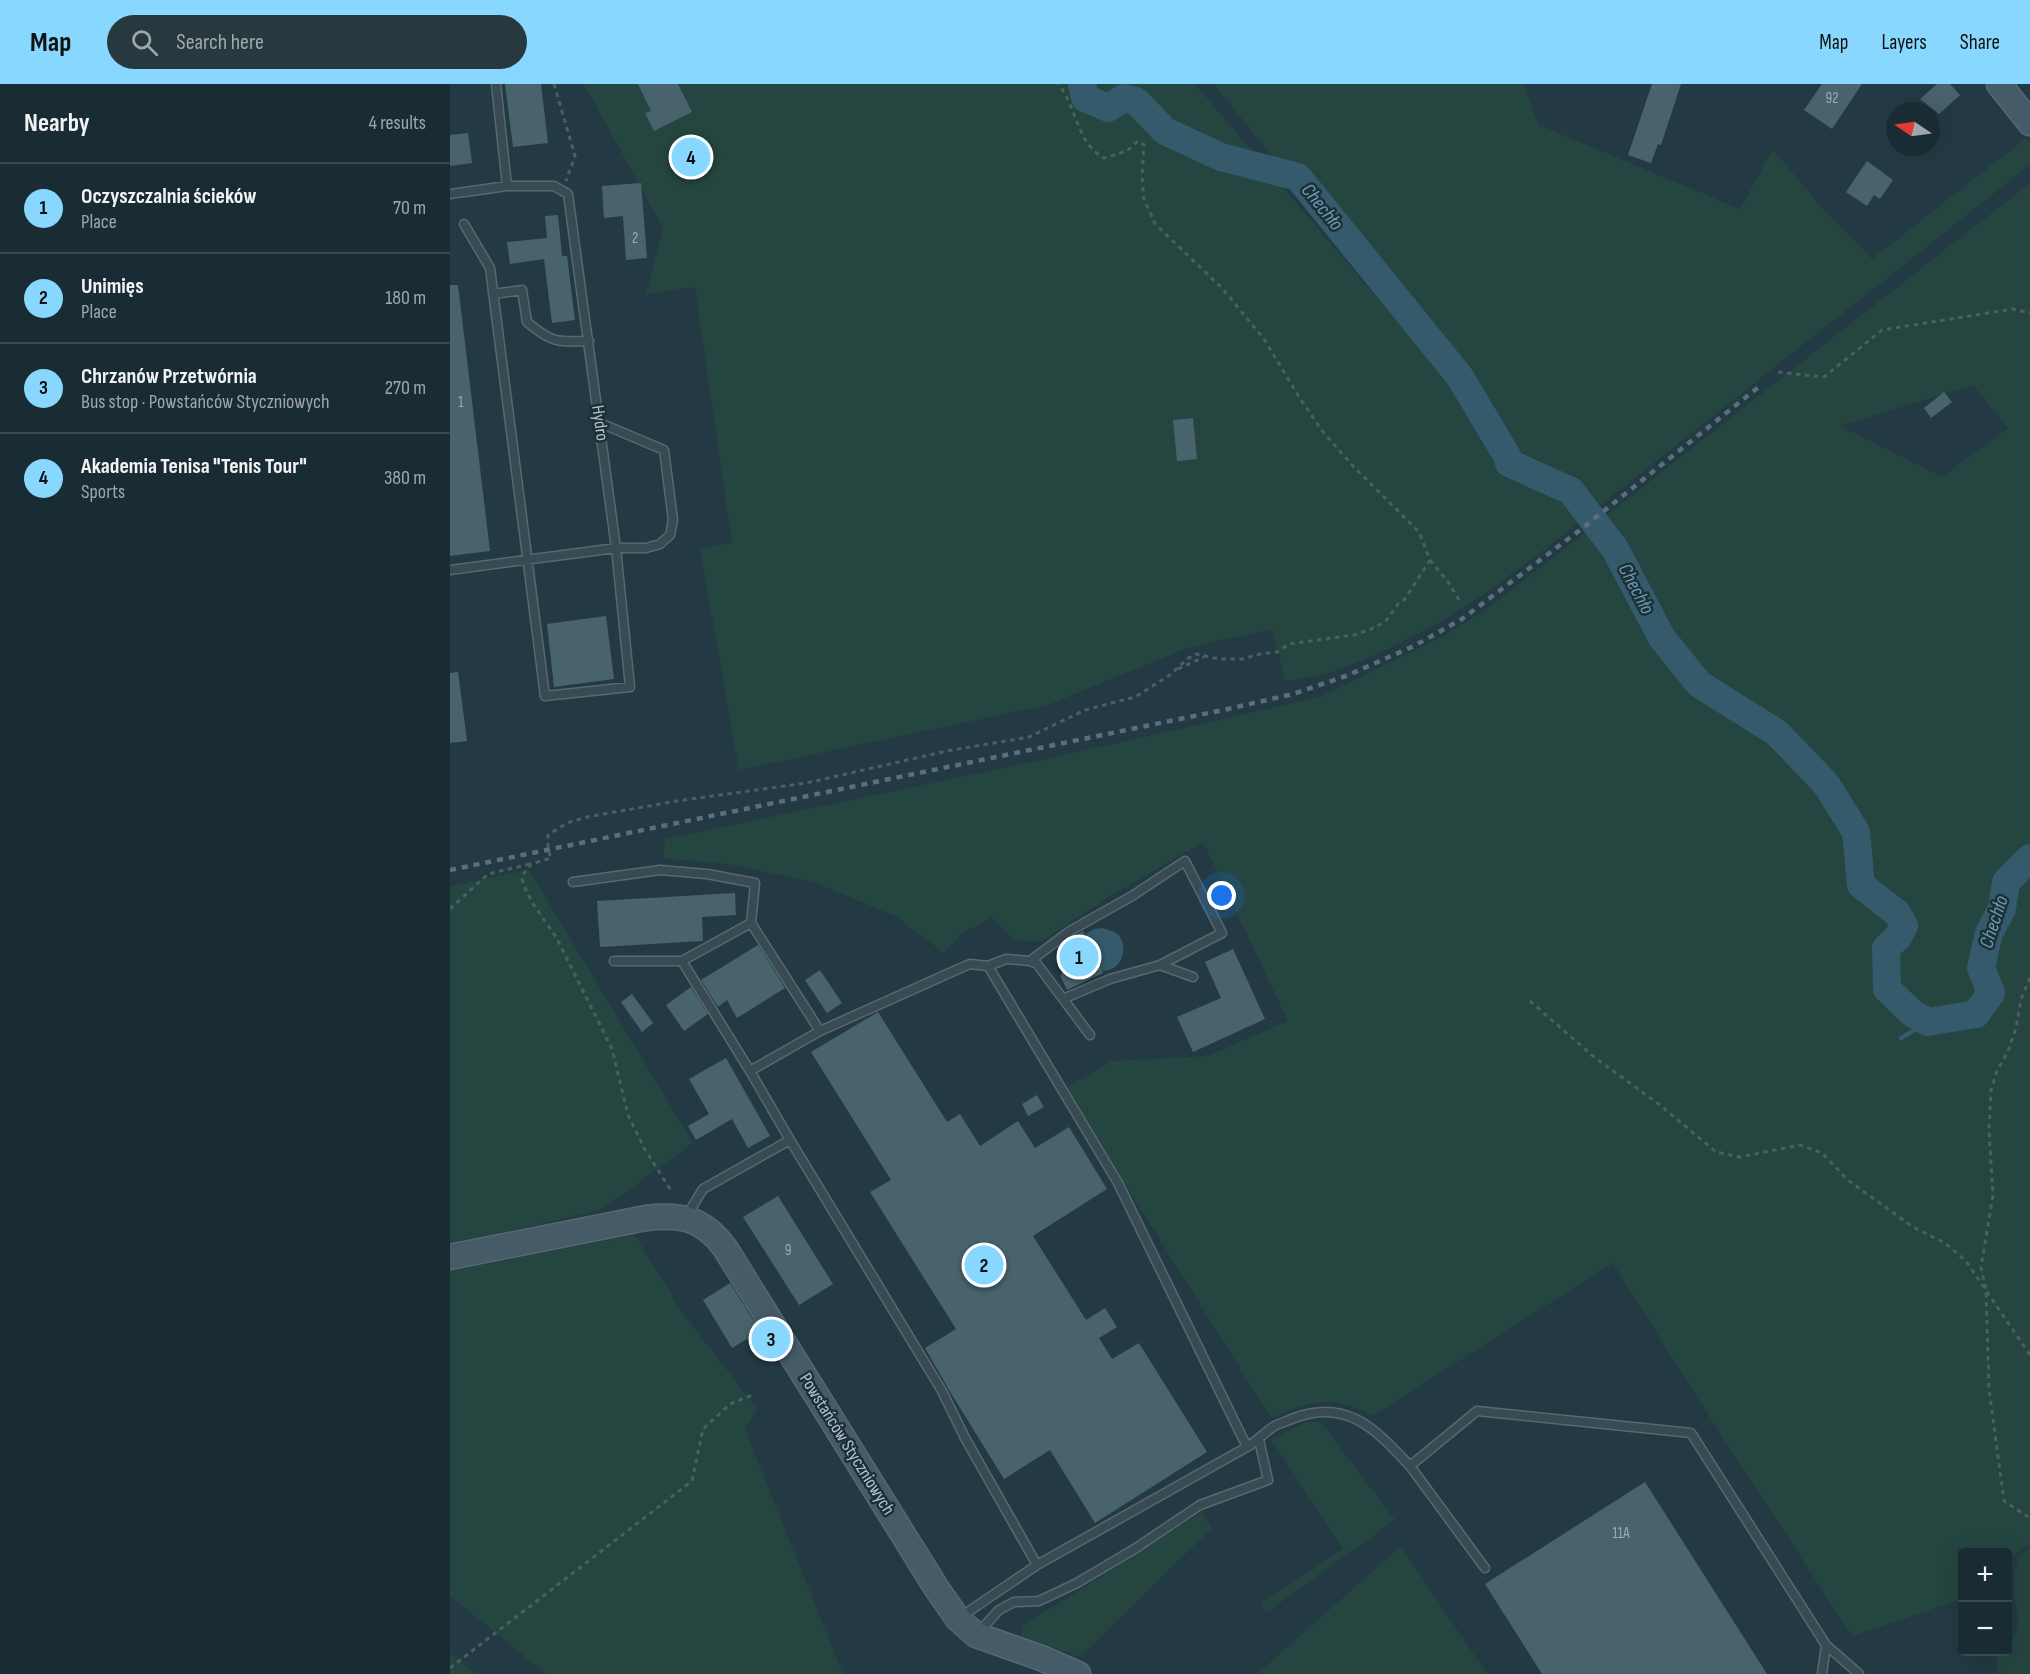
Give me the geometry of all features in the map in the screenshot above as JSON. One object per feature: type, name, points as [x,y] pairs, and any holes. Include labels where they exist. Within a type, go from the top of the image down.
[{"type":"street","points":[[1999,84],[2030,123]]},
{"type":"street","name":"Powstańców Styczniowych","points":[[450,1257],[667,1215],[686,1218],[700,1224],[716,1236],[725,1248],[937,1589],[958,1619],[976,1635],[1078,1674]]},
{"type":"lane","points":[[496,84],[507,186]]},
{"type":"lane","points":[[450,194],[507,186],[554,186],[562,191]]},
{"type":"lane","name":"Hydro","points":[[529,560],[545,696],[630,687],[616,548],[589,341],[568,194],[562,191]]},
{"type":"lane","points":[[464,224],[490,268],[529,560]]},
{"type":"lane","points":[[493,294],[522,290],[527,322],[542,334],[560,342],[589,341]]},
{"type":"lane","points":[[450,570],[616,548],[646,548],[660,544],[670,535],[673,520],[664,450],[600,423]]},
{"type":"lane","points":[[1030,961],[1071,931],[1132,896],[1185,861],[1222,933],[1160,965],[1110,979],[1063,999]]},
{"type":"lane","points":[[573,882],[660,870],[706,874],[754,883],[751,922],[820,1031]]},
{"type":"lane","points":[[614,961],[682,961],[751,922]]},
{"type":"lane","points":[[750,1071],[820,1031],[970,964],[988,966],[1006,959],[1030,961],[1037,964],[1090,1035]]},
{"type":"lane","points":[[682,961],[942,1391],[965,1438],[1037,1565]]},
{"type":"lane","points":[[1160,965],[1193,977]]},
{"type":"lane","points":[[988,966],[1118,1183],[1246,1446]]},
{"type":"lane","points":[[686,1218],[703,1190],[790,1140]]},
{"type":"lane","points":[[958,1619],[1037,1565],[1259,1440],[1274,1426],[1310,1413],[1326,1411],[1339,1413],[1368,1424],[1410,1466],[1485,1568]]},
{"type":"lane","points":[[1410,1466],[1477,1411],[1691,1433],[1826,1645],[1859,1674]]},
{"type":"lane","points":[[976,1635],[999,1610],[1014,1602],[1039,1601],[1077,1583],[1136,1548],[1200,1505],[1268,1480],[1259,1440]]},
{"type":"lane","points":[[1822,1674],[1826,1645]]},
{"type":"path","points":[[554,84],[575,156],[562,191]]},
{"type":"path","points":[[1058,84],[1094,153],[1104,158],[1127,151],[1138,141],[1144,145],[1142,177],[1144,199],[1155,224],[1222,288],[1264,339],[1323,432],[1353,466],[1419,532],[1430,560],[1461,603]]},
{"type":"path","points":[[1778,372],[1824,377],[1882,330],[2013,309],[2030,313]]},
{"type":"path","points":[[450,909],[488,874],[551,858],[548,850],[548,836],[567,823],[677,801],[806,783],[947,751],[1029,737],[1085,710],[1135,697],[1170,675],[1187,658],[1196,654],[1219,659],[1242,659],[1276,652],[1289,644],[1354,635],[1369,630],[1385,622],[1398,604],[1405,599],[1430,560]]},
{"type":"path","points":[[531,864],[522,876],[523,884],[533,904],[556,937],[612,1049],[628,1115],[644,1148],[670,1190]]},
{"type":"path","points":[[2030,978],[2021,999],[2016,1028],[2008,1051],[1997,1071],[1991,1090],[1989,1130],[1993,1195],[1981,1267],[1986,1291],[1989,1389],[2004,1501],[2030,1518]]},
{"type":"path","points":[[1530,1001],[1594,1057],[1660,1105],[1716,1152],[1740,1157],[1800,1145],[1822,1154],[1849,1181],[1913,1227],[1945,1243],[1966,1262],[2030,1355]]},
{"type":"path","points":[[450,1668],[692,1481],[703,1429],[730,1404],[755,1394]]},
{"type":"green space","points":[[584,84],[1195,84],[1537,486],[1214,84],[1523,84],[1539,125],[1740,209],[1773,149],[1827,214],[1872,259],[2026,138],[2030,143],[2030,165],[1550,545],[1482,596],[1430,628],[1374,656],[1330,673],[1286,682],[1272,629],[1187,648],[1048,705],[739,770],[700,549],[732,543],[695,287],[646,294],[663,228]]},
{"type":"green space","points":[[2030,183],[2030,1544],[2012,1555],[2012,1548],[1958,1548],[1958,1600],[1852,1636],[1613,1263],[1374,1415],[1345,1404],[1322,1402],[1299,1407],[1271,1418],[1065,1088],[1112,1061],[1207,1056],[1288,1021],[1203,842],[1107,898],[1041,942],[1013,940],[992,917],[960,935],[944,953],[895,916],[816,883],[734,865],[663,858],[665,839],[1051,758],[1320,697],[1443,636],[1487,609]],"holes":[[[1973,385],[2008,428],[1942,477],[1840,426]]]},
{"type":"green space","points":[[529,870],[693,1143],[599,1210],[450,1246],[450,886]]},
{"type":"green space","points":[[635,1235],[682,1312],[757,1409],[745,1429],[843,1674],[546,1674],[450,1596],[450,1271]]},
{"type":"green space","points":[[1307,1422],[1321,1422],[1395,1520],[1266,1613],[1261,1604],[1343,1548],[1271,1439]]},
{"type":"green space","points":[[1202,1512],[1212,1528],[1080,1657],[1044,1645],[1019,1641],[1023,1626]]},
{"type":"green space","points":[[1401,1546],[1487,1674],[1257,1674]]},
{"type":"green space","points":[[2030,1549],[2030,1674],[1997,1674],[1997,1656],[2012,1656],[2012,1640],[2017,1627],[2014,1578],[2019,1555]]},
{"type":"green space","points":[[450,1653],[476,1674],[450,1674]]},
{"type":"water","points":[[1103,928],[1113,931],[1120,937],[1123,952],[1116,966],[1102,971],[1084,935],[1094,929]]},
{"type":"building","points":[[505,84],[541,84],[548,143],[513,147]]},
{"type":"building","points":[[638,84],[678,84],[692,112],[654,131],[645,113],[651,111]]},
{"type":"building","points":[[1652,84],[1681,84],[1661,145],[1658,144],[1651,163],[1628,155]]},
{"type":"building","points":[[1822,84],[1862,84],[1832,129],[1804,110]]},
{"type":"building","points":[[1937,84],[1950,84],[1960,95],[1940,113],[1940,102],[1924,102],[1920,99]]},
{"type":"building","points":[[468,133],[472,163],[450,166],[450,135]]},
{"type":"building","points":[[1867,161],[1893,180],[1880,199],[1874,195],[1867,206],[1846,192]]},
{"type":"building","points":[[641,183],[647,258],[626,260],[623,216],[604,218],[602,186]]},
{"type":"building","points":[[558,215],[562,256],[567,256],[575,320],[552,323],[544,259],[510,264],[507,242],[547,238],[545,216]]},
{"type":"building","points":[[450,285],[458,285],[490,551],[450,556]]},
{"type":"building","points":[[1944,392],[1952,402],[1931,418],[1924,408]]},
{"type":"building","points":[[1193,418],[1197,459],[1177,461],[1173,420]]},
{"type":"building","points":[[606,616],[614,679],[554,687],[547,624]]},
{"type":"building","points":[[458,672],[467,741],[450,743],[450,673]]},
{"type":"building","points":[[735,893],[736,915],[702,917],[703,941],[600,947],[597,901]]},
{"type":"building","points":[[1083,931],[1103,973],[1067,990],[1060,975],[1069,970],[1058,948]]},
{"type":"building","points":[[758,945],[785,988],[737,1018],[727,1000],[718,1007],[701,980]]},
{"type":"building","points":[[1233,949],[1265,1019],[1193,1052],[1177,1017],[1221,998],[1205,962]]},
{"type":"building","points":[[820,970],[842,1003],[827,1013],[805,980]]},
{"type":"building","points":[[691,987],[708,1014],[684,1031],[666,1005]]},
{"type":"building","points":[[632,994],[653,1023],[642,1032],[621,1002]]},
{"type":"building","points":[[878,1012],[947,1122],[960,1114],[980,1146],[1018,1121],[1035,1148],[1069,1127],[1107,1189],[1033,1236],[1086,1320],[1105,1308],[1117,1327],[1099,1338],[1112,1359],[1139,1343],[1207,1452],[1095,1523],[1050,1450],[1004,1479],[925,1348],[956,1329],[870,1192],[891,1180],[811,1052]]},
{"type":"building","points":[[726,1058],[770,1136],[748,1148],[732,1119],[696,1140],[688,1126],[709,1114],[689,1079]]},
{"type":"building","points":[[1037,1095],[1044,1107],[1028,1116],[1022,1104]]},
{"type":"building","points":[[778,1196],[833,1284],[799,1305],[743,1217]]},
{"type":"building","points":[[730,1283],[760,1331],[732,1348],[703,1300]]},
{"type":"building","points":[[1645,1482],[1767,1674],[1542,1674],[1485,1584]]},
{"type":"waterway","name":"Chechło","points":[[1082,84],[1085,98],[1108,108],[1124,98],[1136,101],[1165,131],[1221,157],[1298,177],[1460,377],[1509,463],[1571,491],[1615,549],[1662,638],[1699,684],[1777,733],[1826,784],[1856,832],[1861,885],[1897,913],[1904,926],[1898,937],[1886,948],[1887,989],[1912,1013],[1928,1022],[1976,1014],[1991,993],[1981,968],[1989,933],[2002,909],[2006,882],[2030,858]]},
{"type":"waterway","points":[[1497,464],[1507,456]]},
{"type":"waterway","points":[[1901,1038],[1928,1022]]},
{"type":"railway","points":[[450,870],[1228,709],[1293,694],[1346,676],[1414,646],[1462,619],[1584,527],[1761,385]]},
{"type":"place","name":"Akademia Tenisa \"Tenis Tour\"","points":[[691,157]]},
{"type":"place","name":"Oczyszczalnia ścieków","points":[[1079,957]]},
{"type":"place","name":"Unimięs","points":[[984,1265]]},
{"type":"place","name":"Chrzanów Przetwórnia","points":[[771,1339]]}]
